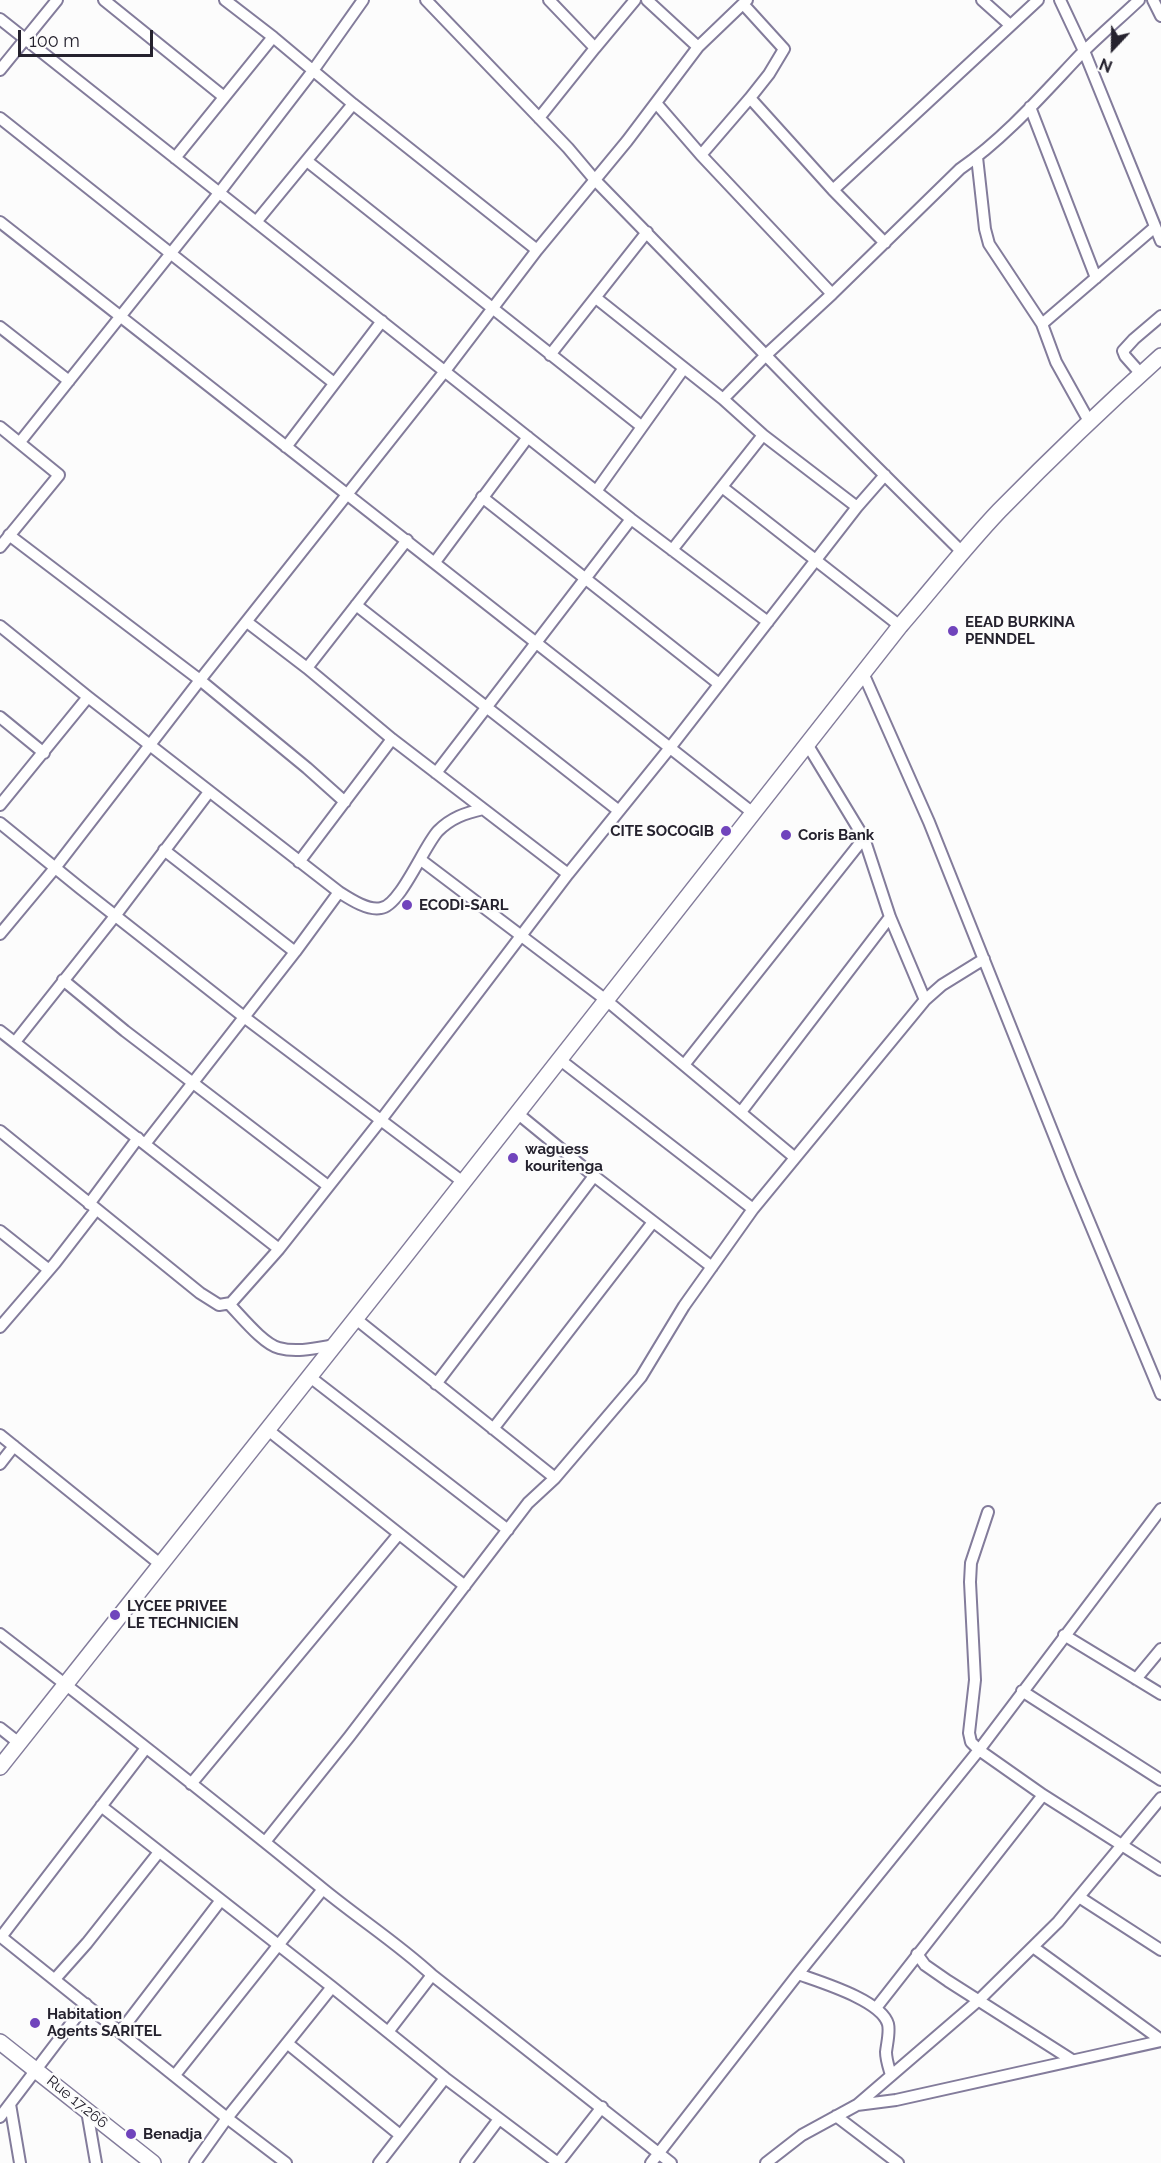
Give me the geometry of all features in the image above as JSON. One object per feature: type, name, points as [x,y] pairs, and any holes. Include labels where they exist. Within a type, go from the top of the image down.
[{"type":"street","points":[[0,70],[57,0]]},
{"type":"street","points":[[104,0],[224,97]]},
{"type":"street","points":[[225,0],[537,250]]},
{"type":"street","points":[[426,0],[595,180],[767,354],[819,410],[962,552]]},
{"type":"street","points":[[549,0],[595,48]]},
{"type":"street","points":[[539,118],[635,0]]},
{"type":"street","points":[[647,0],[698,47]]},
{"type":"street","points":[[982,0],[1010,25]]},
{"type":"street","points":[[833,190],[1038,0]]},
{"type":"street","points":[[1060,0],[1084,51],[1161,241]]},
{"type":"street","points":[[723,399],[767,354],[960,169],[977,157],[1030,107],[1084,51],[1139,0]]},
{"type":"street","points":[[1153,0],[1161,16]]},
{"type":"street","points":[[20,442],[219,193],[312,72],[358,2]]},
{"type":"street","points":[[0,934],[55,868],[698,47],[745,2],[784,49],[769,74],[701,155]]},
{"type":"street","points":[[0,19],[631,519],[768,622]]},
{"type":"street","points":[[175,158],[273,37]]},
{"type":"street","points":[[750,98],[833,190],[885,243]]},
{"type":"street","points":[[656,103],[701,155],[832,294]]},
{"type":"street","points":[[256,222],[352,104]]},
{"type":"street","points":[[1030,107],[1096,278]]},
{"type":"street","points":[[0,118],[334,383]]},
{"type":"street","points":[[977,157],[985,229],[989,244],[1042,324],[1056,362],[1089,423]]},
{"type":"street","points":[[307,161],[641,426]]},
{"type":"street","points":[[0,222],[753,813]]},
{"type":"street","points":[[1042,324],[1155,227]]},
{"type":"street","points":[[550,355],[647,232]]},
{"type":"street","points":[[597,298],[723,399],[763,435],[857,507]]},
{"type":"street","points":[[1141,374],[1125,356],[1124,350],[1161,316]]},
{"type":"street","points":[[286,447],[382,321]]},
{"type":"street","points":[[0,327],[69,381]]},
{"type":"street","points":[[0,1767],[356,1319],[900,626],[998,512],[1161,356]]},
{"type":"street","points":[[597,490],[684,369]]},
{"type":"street","points":[[0,427],[59,475],[0,547]]},
{"type":"street","points":[[672,550],[763,435]]},
{"type":"street","points":[[435,562],[528,437]]},
{"type":"street","points":[[0,1131],[200,1293],[219,1305],[229,1304],[279,1249],[381,1120],[568,874],[669,749],[857,507],[885,475]]},
{"type":"street","points":[[722,488],[900,626]]},
{"type":"street","points":[[482,497],[719,684]]},
{"type":"street","points":[[436,772],[631,519]]},
{"type":"street","points":[[9,535],[200,680],[315,774],[345,802]]},
{"type":"street","points":[[307,668],[407,540]]},
{"type":"street","points":[[356,605],[619,811]]},
{"type":"street","points":[[247,622],[307,668],[392,739],[568,874]]},
{"type":"street","points":[[0,626],[299,862],[339,892],[372,908],[387,907],[421,860],[432,840],[447,823],[459,816],[483,809]]},
{"type":"street","points":[[863,673],[929,822],[1071,1178],[1161,1394]]},
{"type":"street","points":[[0,806],[88,697]]},
{"type":"street","points":[[0,717],[45,753]]},
{"type":"street","points":[[299,862],[392,739]]},
{"type":"street","points":[[807,744],[864,838],[890,917],[925,1000]]},
{"type":"street","points":[[15,1042],[209,792]]},
{"type":"street","points":[[0,823],[244,1017],[463,1182]]},
{"type":"street","points":[[684,1065],[864,838]]},
{"type":"street","points":[[164,850],[295,952]]},
{"type":"street","points":[[421,860],[606,1000],[794,1157]]},
{"type":"street","points":[[0,1327],[49,1270],[92,1207],[142,1141],[193,1082],[339,892]]},
{"type":"street","points":[[741,1112],[890,917]]},
{"type":"street","points":[[265,1842],[528,1503],[555,1479],[641,1377],[684,1306],[753,1209],[794,1157],[925,1000],[942,985],[984,959]]},
{"type":"street","points":[[63,980],[125,1031],[328,1186]]},
{"type":"street","points":[[0,1031],[279,1249]]},
{"type":"street","points":[[559,1059],[753,1209]]},
{"type":"street","points":[[517,1113],[712,1267]]},
{"type":"street","points":[[436,1384],[594,1176]]},
{"type":"street","points":[[493,1429],[653,1222]]},
{"type":"street","points":[[0,1231],[49,1270]]},
{"type":"street","points":[[229,1304],[269,1344],[279,1348],[304,1350],[335,1345]]},
{"type":"street","points":[[356,1319],[555,1479]]},
{"type":"street","points":[[310,1377],[508,1530]]},
{"type":"street","points":[[268,1430],[465,1586]]},
{"type":"street","points":[[0,1435],[160,1564]]},
{"type":"street","points":[[0,1464],[14,1446]]},
{"type":"street","points":[[651,2163],[798,1974],[979,1750],[1161,1509]]},
{"type":"street","points":[[988,1512],[971,1563],[975,1680],[969,1733],[971,1742],[1043,1795],[1161,1870]]},
{"type":"street","points":[[192,1784],[398,1535]]},
{"type":"street","points":[[0,1634],[323,1889],[413,1957],[432,1975],[671,2163]]},
{"type":"street","points":[[1064,1635],[1161,1695]]},
{"type":"street","points":[[1136,1679],[1161,1649]]},
{"type":"street","points":[[1022,1691],[1161,1780]]},
{"type":"street","points":[[0,1728],[19,1743]]},
{"type":"street","points":[[146,1748],[0,1936],[226,2118],[286,2163]]},
{"type":"street","points":[[876,2008],[1043,1795]]},
{"type":"street","points":[[766,2163],[802,2135],[857,2105],[979,2000],[1034,1947],[1079,1897],[1161,1798]]},
{"type":"street","points":[[101,1806],[445,2078],[558,2163],[602,2107]]},
{"type":"street","points":[[55,1979],[87,1943],[159,1852]]},
{"type":"street","points":[[175,2075],[323,1889]]},
{"type":"street","points":[[1079,1897],[1161,1950]]},
{"type":"street","points":[[120,2032],[220,1900]]},
{"type":"street","points":[[1034,1947],[1161,2040]]},
{"type":"street","points":[[917,1954],[925,1965],[1072,2060]]},
{"type":"street","points":[[798,1974],[844,1991],[876,2008],[885,2017],[889,2025],[886,2054],[891,2075]]},
{"type":"street","points":[[388,2032],[432,1975]]},
{"type":"street","points":[[195,2163],[226,2118],[332,1987]]},
{"type":"street","points":[[0,2117],[86,2004]]},
{"type":"street","points":[[857,2105],[896,2100],[1161,2040]]},
{"type":"street","name":"Rue 17.266","points":[[0,2042],[153,2163]]},
{"type":"street","points":[[287,2043],[400,2136]]},
{"type":"street","points":[[379,2163],[445,2078]]},
{"type":"street","points":[[10,2104],[20,2163]]},
{"type":"street","points":[[87,2111],[96,2163]]},
{"type":"street","points":[[836,2116],[898,2163]]},
{"type":"street","points":[[466,2163],[499,2119]]},
{"type":"place","name":"EEAD BURKINA PENNDEL","points":[[953,631]]},
{"type":"place","name":"CITE SOCOGIB","points":[[726,831]]},
{"type":"place","name":"Coris Bank","points":[[786,835]]},
{"type":"place","name":"ECODI-SARL","points":[[407,905]]},
{"type":"place","name":"waguess kouritenga","points":[[513,1158]]},
{"type":"place","name":"LYCEE PRIVEE LE TECHNICIEN","points":[[115,1615]]},
{"type":"place","name":"Habitation Agents SARITEL","points":[[35,2023]]},
{"type":"place","name":"Benadja","points":[[131,2134]]}]
